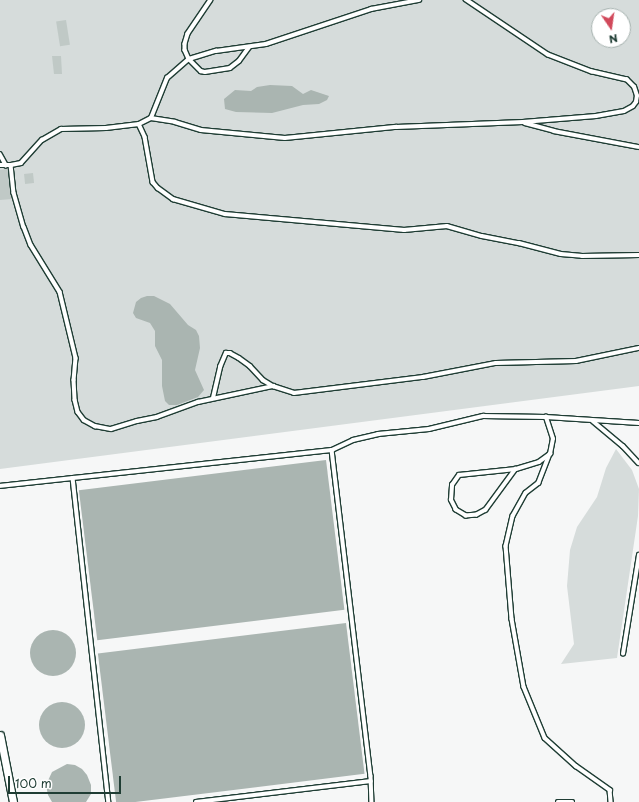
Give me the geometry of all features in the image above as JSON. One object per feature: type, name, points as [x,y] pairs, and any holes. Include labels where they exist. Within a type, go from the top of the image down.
[{"type":"street","points":[[0,735],[13,802]]},
{"type":"lane","points":[[211,0],[188,34],[184,44],[189,59],[200,71],[205,72],[230,68],[239,61],[249,46]]},
{"type":"lane","points":[[151,118],[167,78],[189,59],[216,51],[278,41],[371,9],[419,0]]},
{"type":"lane","points":[[466,0],[548,55],[592,72],[627,80],[639,94]]},
{"type":"lane","points":[[0,166],[21,163],[42,140],[61,129],[106,128],[139,124],[151,118],[175,122],[201,130],[277,138],[396,127],[523,122],[596,116],[624,111],[633,106],[636,102],[637,96],[634,87]]},
{"type":"lane","points":[[523,122],[554,131],[639,147]]},
{"type":"lane","points":[[139,124],[145,137],[152,177],[158,188],[173,199],[225,214],[409,230],[447,226],[561,254],[582,256],[639,255]]},
{"type":"lane","points":[[0,154],[6,165]]},
{"type":"lane","points":[[11,165],[14,193],[24,227],[31,245],[60,292],[76,358],[74,380],[75,400],[78,412],[84,420],[94,426],[111,429],[157,417],[213,398],[273,386]]},
{"type":"lane","points":[[213,398],[220,367],[226,353],[230,353],[239,358],[250,366],[263,380],[273,386],[294,393],[423,377],[496,363],[576,361],[639,348]]},
{"type":"lane","points":[[0,486],[332,450],[353,440],[378,434],[428,429],[483,416],[546,417],[639,424]]},
{"type":"lane","points":[[546,417],[553,439],[550,454],[539,483],[526,493],[514,516],[506,546],[512,619],[524,687],[545,738],[576,766],[610,790],[611,802]]},
{"type":"lane","points":[[592,420],[623,446],[639,462]]},
{"type":"lane","points":[[332,450],[371,781],[372,802]]},
{"type":"lane","points":[[516,469],[486,510],[477,515],[466,516],[456,510],[451,500],[452,484],[459,475],[516,469],[539,462],[550,454]]},
{"type":"lane","points":[[73,478],[109,802]]},
{"type":"lane","points":[[623,654],[639,555]]},
{"type":"lane","points":[[196,802],[371,781]]},
{"type":"lane","points":[[558,802],[572,802]]},
{"type":"shaded area","points":[[0,0],[639,0],[639,386],[0,469]]},
{"type":"shaded area","points":[[270,85],[292,86],[303,94],[311,90],[329,96],[327,100],[319,104],[303,105],[272,113],[236,112],[225,109],[224,99],[235,90],[251,91],[257,87]]},
{"type":"shaded area","points":[[147,296],[154,296],[170,304],[188,325],[196,330],[199,336],[200,348],[195,370],[204,390],[198,397],[177,405],[169,405],[165,401],[162,386],[162,360],[155,346],[155,331],[150,323],[136,318],[133,313],[136,302]]},
{"type":"shaded area","points":[[616,449],[632,470],[639,489],[638,516],[617,658],[561,664],[574,644],[567,586],[570,550],[577,527],[597,497],[606,468]]},
{"type":"shaded area","points":[[326,460],[344,610],[97,640],[79,490]]},
{"type":"shaded area","points":[[346,623],[365,774],[135,802],[116,802],[98,653]]},
{"type":"shaded area","points":[[53,630],[66,634],[72,640],[76,653],[72,666],[66,672],[53,676],[40,672],[34,666],[30,653],[34,640],[40,634]]},
{"type":"shaded area","points":[[62,702],[75,706],[81,712],[85,725],[81,738],[75,744],[62,748],[49,744],[43,738],[39,725],[43,712],[49,706]]},
{"type":"shaded area","points":[[67,764],[75,765],[82,769],[87,775],[91,785],[91,794],[86,802],[52,802],[48,795],[46,785],[52,772]]},
{"type":"building","points":[[66,20],[70,45],[60,46],[56,22]]},
{"type":"building","points":[[52,56],[61,56],[62,74],[54,74]]},
{"type":"building","points":[[8,169],[12,199],[0,200],[0,170]]},
{"type":"building","points":[[33,173],[34,183],[25,184],[24,174]]}]
